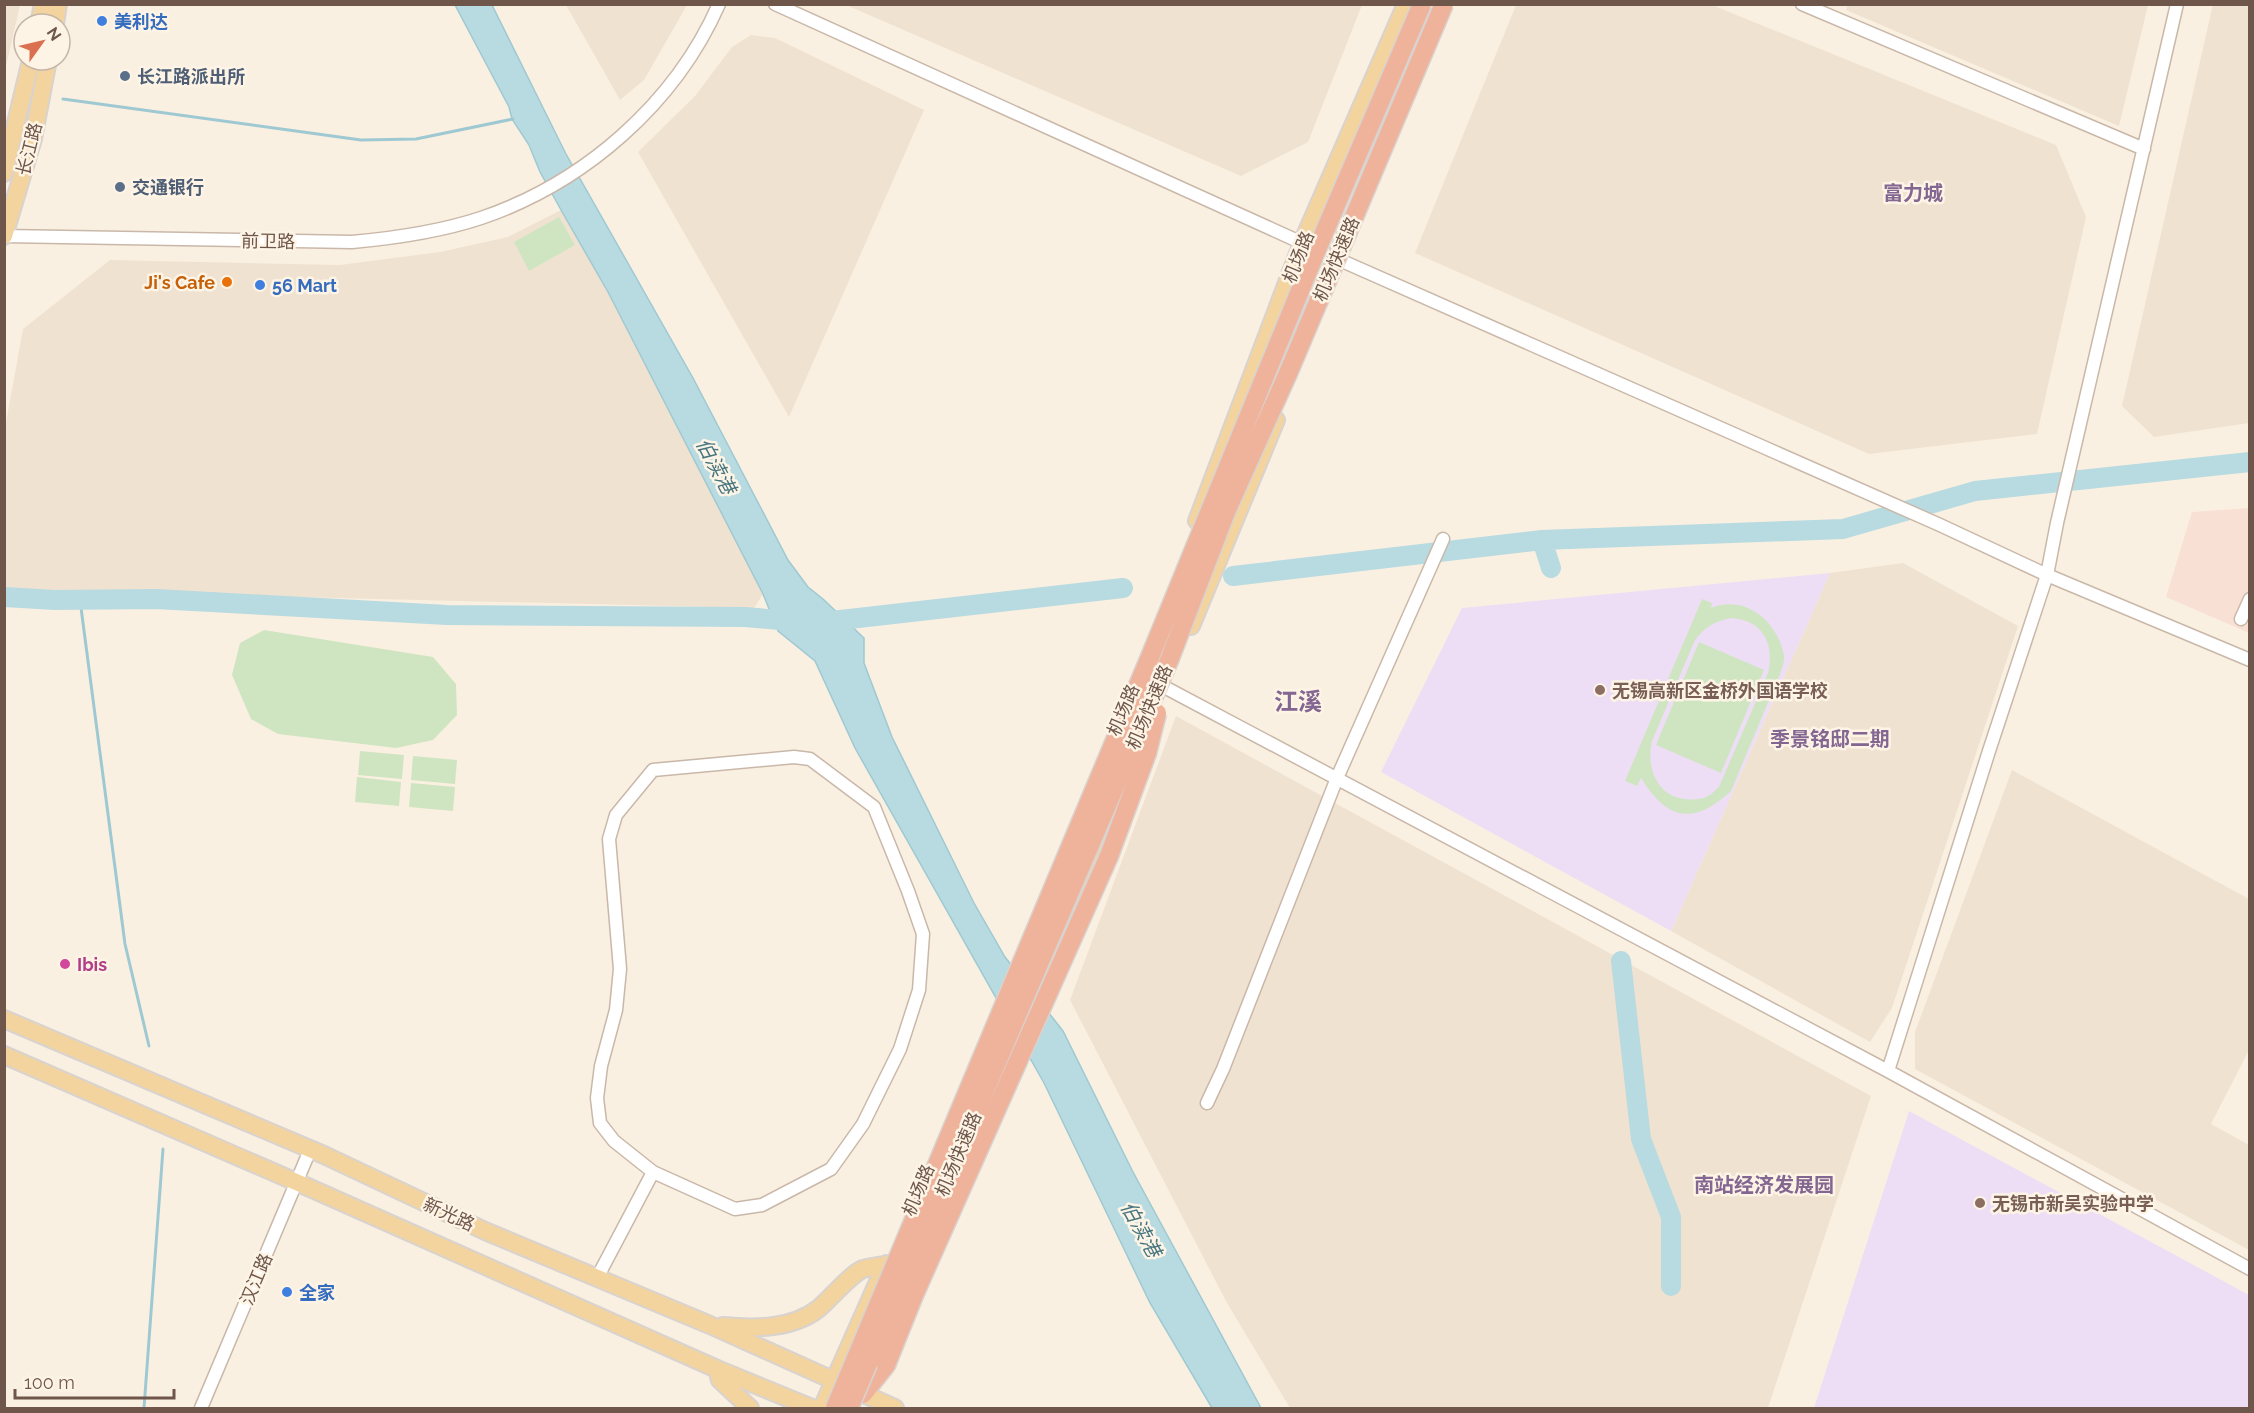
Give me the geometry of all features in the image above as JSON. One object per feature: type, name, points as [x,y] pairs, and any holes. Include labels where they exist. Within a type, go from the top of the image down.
[{"type":"highway","name":"机场快速路","points":[[835,1408],[1191,559],[1315,254],[1422,4]]},
{"type":"highway","name":"机场快速路","points":[[849,1408],[1170,658],[1226,512],[1289,371],[1444,4]]},
{"type":"highway","points":[[860,1401],[886,1365],[914,1295],[1109,856],[1147,753],[1170,658]]},
{"type":"main road","name":"机场路","points":[[822,1408],[886,1265],[1139,673],[1302,243],[1406,4]]},
{"type":"main road","name":"机场路","points":[[860,1401],[1139,763],[1166,687],[1342,261],[1453,4]]},
{"type":"main road","name":"长江路","points":[[4,173],[28,72]]},
{"type":"main road","name":"长江路","points":[[4,236],[33,139],[46,72]]},
{"type":"main road","name":"新光路","points":[[4,1019],[310,1150],[485,1231],[710,1325],[834,1382],[860,1401],[895,1408]]},
{"type":"main road","name":"新光路","points":[[4,1055],[297,1182],[717,1369],[812,1408]]},
{"type":"main road","points":[[710,1325],[747,1328],[797,1321],[816,1311],[861,1269],[886,1265]]},
{"type":"main road","points":[[717,1369],[720,1380],[750,1408]]},
{"type":"street","name":"前卫路","points":[[4,236],[352,242],[395,238],[441,229],[482,217],[526,199],[563,179],[601,153],[630,128],[665,90],[698,43],[719,4]]},
{"type":"street","points":[[775,4],[1342,261],[1940,525],[2047,575],[2250,660]]},
{"type":"street","points":[[1802,4],[2144,149]]},
{"type":"street","points":[[1888,1071],[1985,762],[2047,575],[2176,4]]},
{"type":"street","points":[[1207,1103],[1227,1058],[1337,778],[1443,539]]},
{"type":"street","points":[[2241,619],[2250,599]]},
{"type":"street","points":[[1139,673],[1888,1071],[2250,1269]]},
{"type":"street","points":[[794,757],[810,759],[874,807],[908,891],[922,934],[919,990],[900,1049],[863,1124],[831,1169],[762,1204],[735,1209],[653,1172],[614,1141],[600,1123],[598,1106],[601,1066],[616,1010],[620,969],[609,839],[616,815],[653,770],[794,757]]},
{"type":"street","name":"汉江路","points":[[201,1408],[310,1150]]},
{"type":"street","points":[[597,1278],[653,1172]]},
{"type":"shaded area","points":[[1362,4],[1308,142],[1241,176],[846,5]]},
{"type":"shaded area","points":[[1848,4],[2148,5],[2119,126],[1846,10]]},
{"type":"shaded area","points":[[2213,4],[2249,5],[2249,423],[2154,437],[2122,406]]},
{"type":"shaded area","points":[[4,5],[20,5],[18,12],[12,12],[12,40],[5,71]]},
{"type":"shaded area","points":[[566,5],[687,5],[644,80],[620,100]]},
{"type":"shaded area","points":[[1516,5],[1712,5],[2056,145],[2086,217],[2037,434],[1869,454],[1415,253]]},
{"type":"shaded area","points":[[751,35],[775,38],[924,110],[789,417],[638,152],[695,96],[732,47]]},
{"type":"shaded area","points":[[561,210],[608,292],[763,594],[754,608],[5,590],[5,428],[23,329],[110,260],[340,265],[440,252],[508,237]]},
{"type":"shaded area","points":[[2249,508],[2249,633],[2166,597],[2192,512]]},
{"type":"shaded area","points":[[1903,563],[2018,626],[1892,1008],[1870,1042],[1671,931],[1830,573]]},
{"type":"shaded area","name":"无锡高新区金桥外国语学校","points":[[1830,573],[1671,931],[1381,772],[1462,608]]},
{"type":"shaded area","points":[[1176,716],[1871,1096],[1768,1408],[1290,1408],[1227,1303],[1070,1000]]},
{"type":"shaded area","points":[[2012,770],[2249,899],[2249,1050],[2211,1124],[2249,1145],[2249,1250],[1915,1069],[1915,1032]]},
{"type":"shaded area","name":"无锡市新吴实验中学","points":[[1909,1111],[2249,1295],[2249,1408],[1814,1408]]},
{"type":"green space","points":[[559,217],[575,245],[529,271],[514,242]]},
{"type":"green space","points":[[1702,599],[1712,603],[1711,608],[1736,605],[1758,614],[1775,632],[1781,643],[1784,660],[1731,791],[1705,810],[1682,813],[1671,810],[1661,803],[1641,778],[1637,786],[1625,781]],"holes":[[[1731,618],[1742,620],[1759,629],[1768,643],[1770,652],[1768,673],[1719,787],[1699,799],[1675,797],[1660,786],[1655,778],[1651,760],[1652,741],[1695,640],[1715,623]]]},
{"type":"green space","points":[[264,630],[433,657],[456,684],[457,715],[433,740],[396,748],[278,734],[251,719],[232,675],[240,643]]},
{"type":"green space","points":[[1699,642],[1764,670],[1721,773],[1656,745]]},
{"type":"green space","points":[[360,751],[404,755],[402,779],[358,775]]},
{"type":"green space","points":[[413,756],[457,760],[455,784],[411,780]]},
{"type":"green space","points":[[357,777],[401,782],[399,806],[355,802]]},
{"type":"green space","points":[[411,783],[455,787],[453,811],[409,807]]},
{"type":"water","name":"伯渎港","points":[[455,5],[492,5],[566,154],[693,378],[788,560],[808,587],[864,638],[864,663],[892,737],[974,903],[1005,957],[1063,1031],[1133,1172],[1261,1408],[1212,1408],[1150,1303],[1044,1083],[855,748],[815,661],[778,631],[763,594],[608,292],[540,172],[529,145],[512,119],[509,107]]},
{"type":"waterway","points":[[63,99],[361,140],[416,139],[513,119]]},
{"type":"waterway","points":[[1233,576],[1542,540],[1843,529],[1975,491],[2250,462]]},
{"type":"waterway","points":[[1542,540],[1551,568]]},
{"type":"waterway","points":[[4,597],[55,600],[156,599],[447,615],[745,617],[814,623],[1123,588]]},
{"type":"waterway","points":[[80,600],[125,944],[149,1046]]},
{"type":"waterway","points":[[1621,961],[1641,1139],[1671,1217],[1671,1286]]},
{"type":"waterway","points":[[144,1408],[163,1149]]},
{"type":"place","name":"美利达","points":[[102,21]]},
{"type":"place","name":"长江路派出所","points":[[125,76]]},
{"type":"place","name":"交通银行","points":[[120,187]]},
{"type":"place","name":"Ji's Cafe","points":[[227,282]]},
{"type":"place","name":"56 Mart","points":[[260,285]]},
{"type":"place","name":"无锡高新区金桥外国语学校","points":[[1600,690]]},
{"type":"place","name":"Ibis","points":[[65,964]]},
{"type":"place","name":"无锡市新吴实验中学","points":[[1980,1203]]},
{"type":"place","name":"全家","points":[[287,1292]]},
{"type":"district","name":"富力城","points":[[1913,193]]},
{"type":"district","name":"江溪","points":[[1298,701]]},
{"type":"district","name":"季景铭邸二期","points":[[1830,739]]},
{"type":"district","name":"南站经济发展园","points":[[1764,1185]]}]
